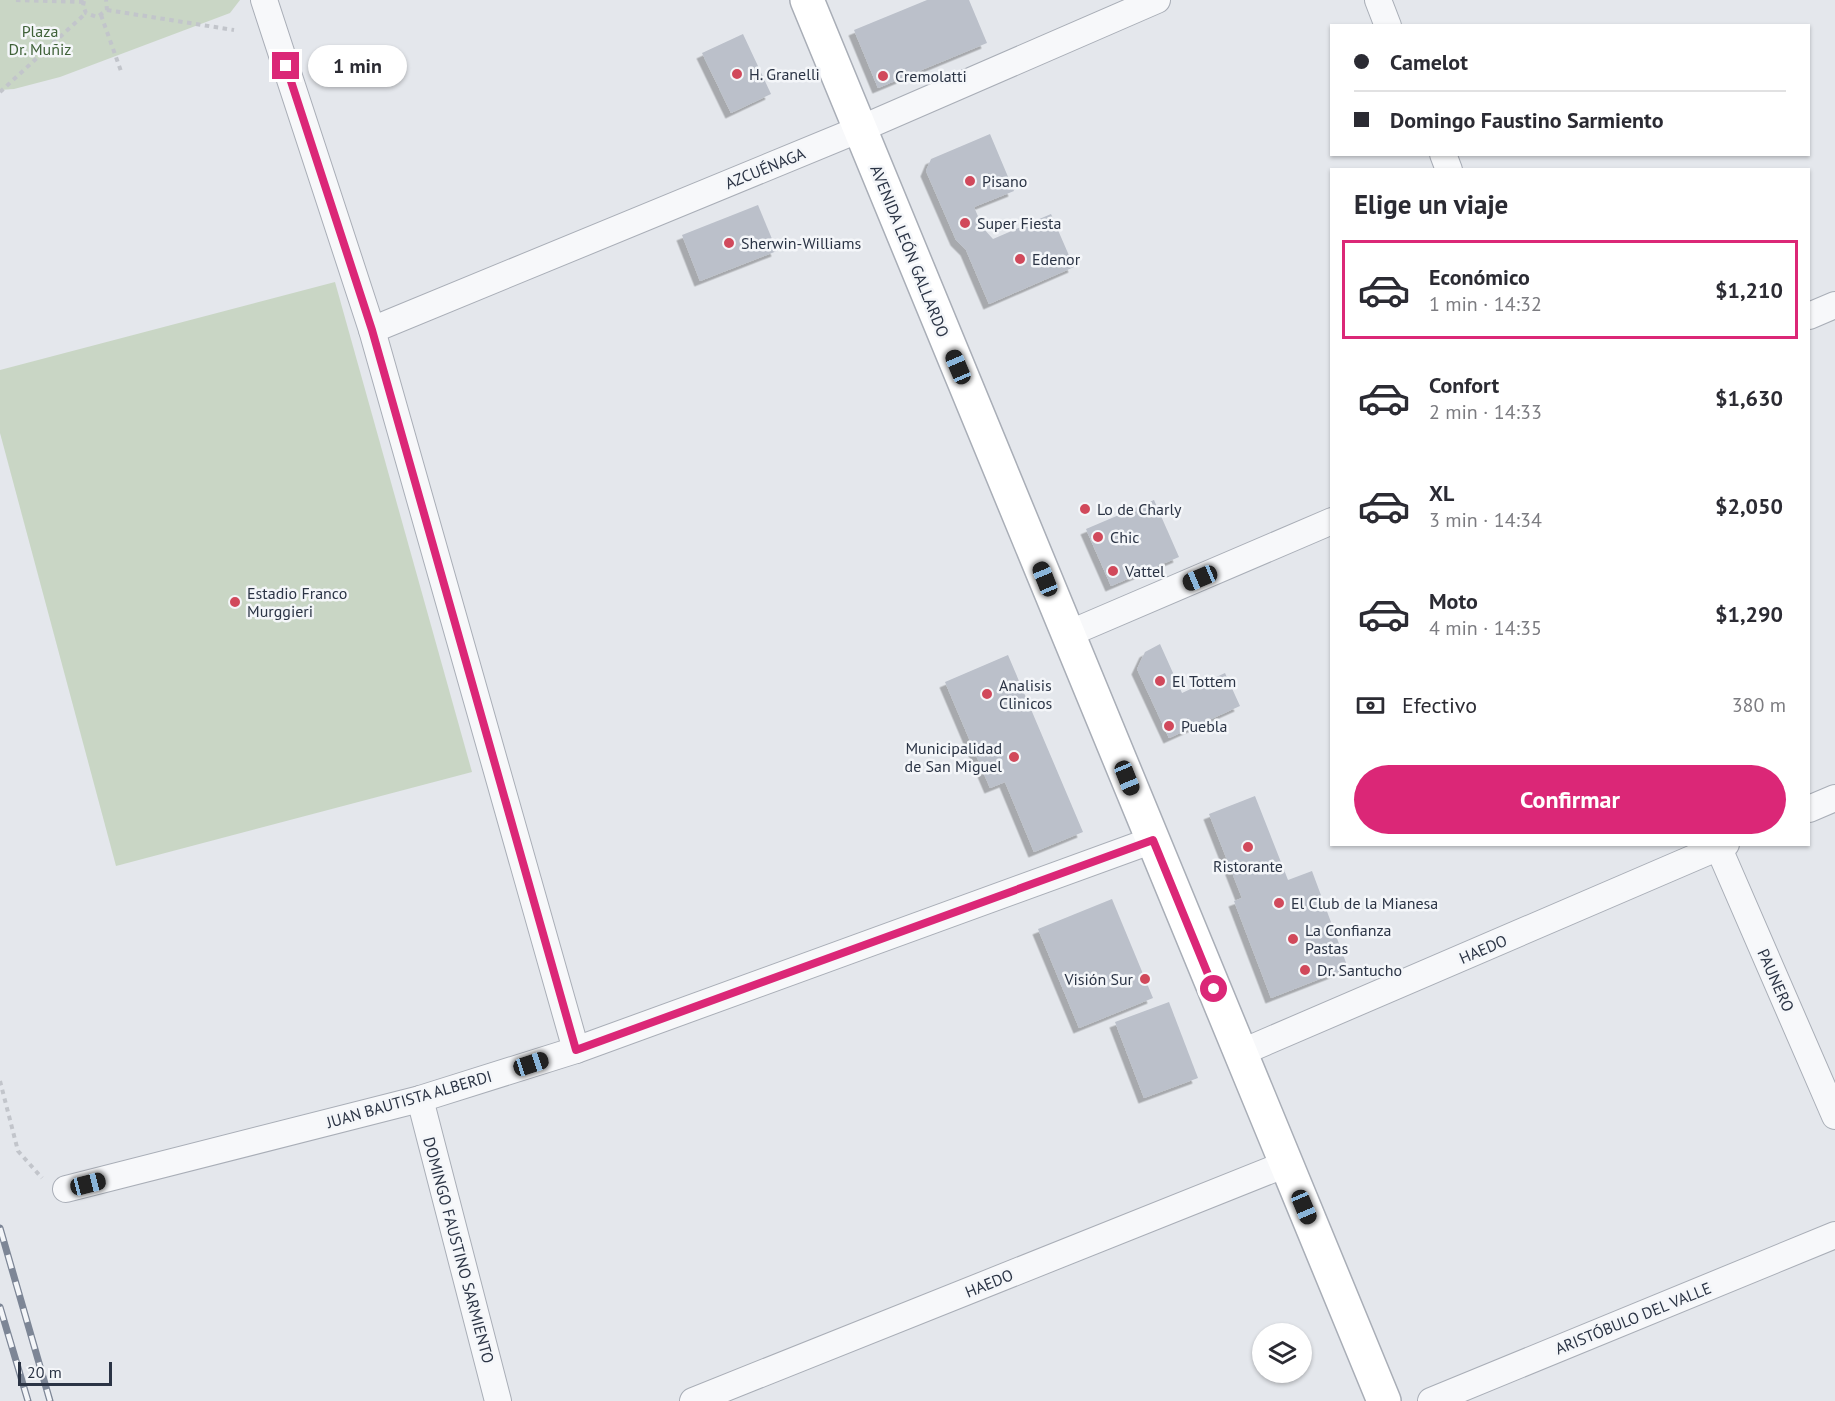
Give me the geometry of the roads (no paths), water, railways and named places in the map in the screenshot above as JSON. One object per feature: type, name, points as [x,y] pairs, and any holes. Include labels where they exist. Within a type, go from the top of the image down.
[{"type":"main road","name":"AVENIDA LEÓN GALLARDO","points":[[807,0],[1384,1401]]},
{"type":"street","points":[[264,0],[372,330],[576,1050]]},
{"type":"street","name":"AZCUÉNAGA","points":[[372,330],[860,129],[1157,0]]},
{"type":"street","points":[[1378,0],[1387,24]]},
{"type":"street","points":[[1810,316],[1835,305]]},
{"type":"street","points":[[1068,634],[1330,522]]},
{"type":"street","points":[[1810,809],[1835,798]]},
{"type":"street","name":"JUAN BAUTISTA ALBERDI","points":[[66,1189],[420,1099],[576,1050],[1153,840]]},
{"type":"street","name":"HAEDO","points":[[1240,1053],[1720,846]]},
{"type":"street","name":"PAUNERO","points":[[1720,846],[1835,1116]]},
{"type":"street","name":"DOMINGO FAUSTINO SARMIENTO","points":[[420,1099],[498,1401]]},
{"type":"street","name":"HAEDO","points":[[693,1401],[1286,1164]]},
{"type":"street","name":"ARISTÓBULO DEL VALLE","points":[[1431,1401],[1835,1235]]},
{"type":"railway","points":[[0,1228],[50,1401]]},
{"type":"railway","points":[[0,1307],[28,1401]]},
{"type":"place","name":"H. Granelli","points":[[737,74]]},
{"type":"place","name":"Cremolatti","points":[[883,76]]},
{"type":"place","name":"Pisano","points":[[970,181]]},
{"type":"place","name":"Super Fiesta","points":[[965,223]]},
{"type":"place","name":"Sherwin-Williams","points":[[729,243]]},
{"type":"place","name":"Edenor","points":[[1020,259]]},
{"type":"place","name":"Lo de Charly","points":[[1085,509]]},
{"type":"place","name":"Chic","points":[[1098,537]]},
{"type":"place","name":"Vattel","points":[[1113,571]]},
{"type":"place","name":"Estadio Franco Murggieri","points":[[235,602]]},
{"type":"place","name":"El Tottem","points":[[1160,681]]},
{"type":"place","name":"Analisis Clinicos","points":[[987,694]]},
{"type":"place","name":"Puebla","points":[[1169,726]]},
{"type":"place","name":"Municipalidad de San Miguel","points":[[1014,757]]},
{"type":"place","name":"Ristorante","points":[[1248,847]]},
{"type":"place","name":"El Club de la Mianesa","points":[[1279,903]]},
{"type":"place","name":"La Confianza Pastas","points":[[1293,939]]},
{"type":"place","name":"Dr. Santucho","points":[[1305,970]]},
{"type":"place","name":"Visión Sur","points":[[1145,979]]},
{"type":"park label","name":"Plaza Dr. Muñiz","points":[[40,40]]}]
